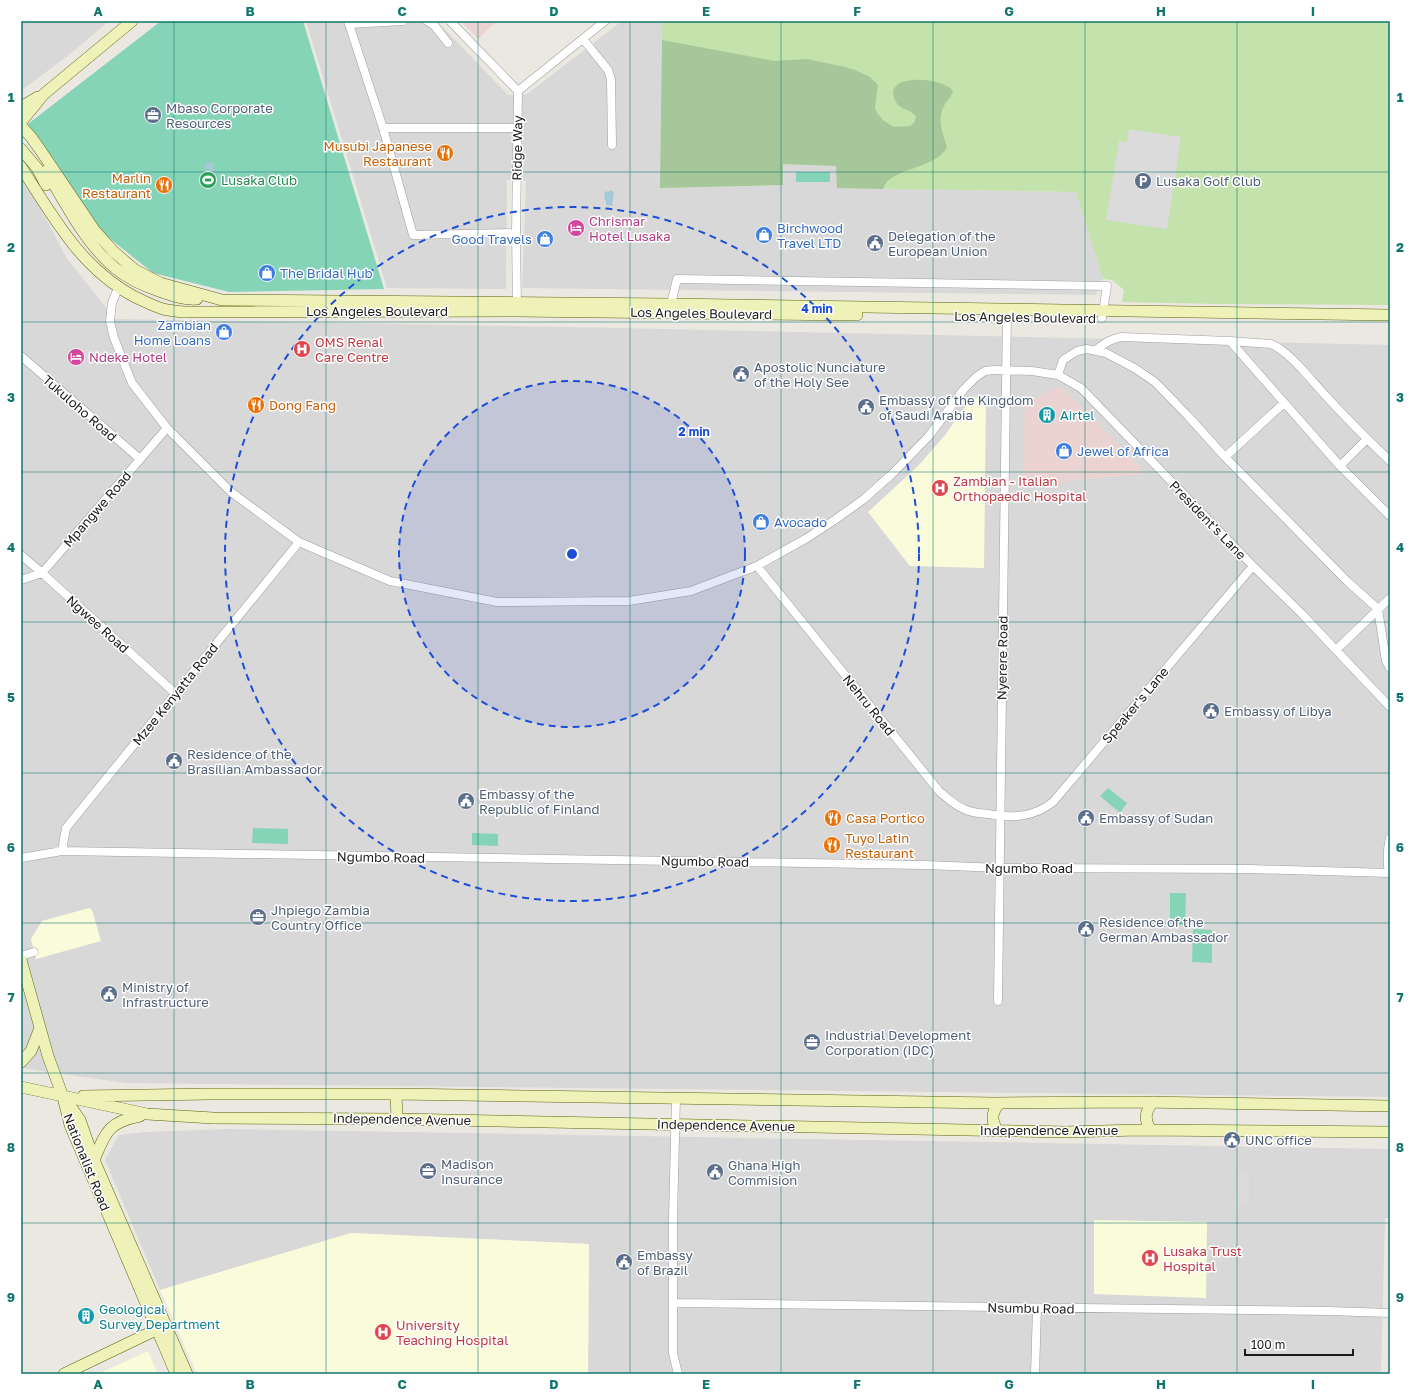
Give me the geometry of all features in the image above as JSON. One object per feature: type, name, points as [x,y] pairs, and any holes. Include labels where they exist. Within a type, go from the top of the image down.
[{"type":"main road","points":[[21,107],[44,94],[132,21]]},
{"type":"main road","points":[[21,122],[44,94]]},
{"type":"main road","name":"Los Angeles Boulevard","points":[[21,126],[38,146],[95,231],[114,252],[135,270],[160,283],[210,298],[222,300],[517,307],[1007,313]]},
{"type":"main road","name":"Los Angeles Boulevard","points":[[22,141],[42,164],[74,217],[93,244],[116,269],[148,287],[174,296],[193,299],[210,298]]},
{"type":"main road","name":"Los Angeles Boulevard","points":[[22,141],[68,221],[88,249],[111,274],[145,294],[172,304],[205,312]]},
{"type":"main road","name":"Los Angeles Boulevard","points":[[21,167],[70,242],[91,265],[118,288],[147,303],[163,309],[184,312],[672,304],[1390,322]]},
{"type":"main road","name":"Los Angeles Boulevard","points":[[1103,315],[1390,315]]},
{"type":"main road","points":[[21,960],[48,1056],[63,1097]]},
{"type":"main road","points":[[21,1062],[31,1051],[40,1028]]},
{"type":"main road","name":"Independence Avenue","points":[[21,1087],[147,1114],[213,1118],[397,1119],[1066,1132],[1138,1130],[1390,1132]]},
{"type":"main road","name":"Independence Avenue","points":[[63,1097],[210,1094],[396,1094],[987,1103],[1153,1102],[1390,1106]]},
{"type":"main road","points":[[396,1094],[397,1119]]},
{"type":"main road","name":"Nationalist Road","points":[[63,1097],[80,1120],[94,1160],[161,1328],[176,1374]]},
{"type":"main road","name":"Nationalist Road","points":[[63,1097],[70,1126],[161,1328],[187,1374]]},
{"type":"main road","points":[[1138,1130],[1146,1116],[1140,1102]]},
{"type":"main road","points":[[1151,1130],[1148,1126],[1146,1116],[1149,1106],[1153,1102]]},
{"type":"main road","points":[[985,1131],[991,1122],[992,1117],[992,1112],[987,1103]]},
{"type":"main road","points":[[998,1131],[993,1122],[992,1116],[996,1107],[1000,1103]]},
{"type":"main road","points":[[94,1160],[102,1141],[110,1129],[125,1118],[147,1114]]},
{"type":"main road","points":[[64,1374],[161,1328]]},
{"type":"street","points":[[403,21],[349,23],[383,128],[413,235],[516,233]]},
{"type":"street","points":[[427,21],[434,25],[448,43]]},
{"type":"street","points":[[450,21],[518,91],[605,21]]},
{"type":"street","points":[[583,38],[608,70],[611,80],[612,145]]},
{"type":"street","name":"Ridge Way","points":[[517,307],[516,233],[518,91]]},
{"type":"street","points":[[383,128],[517,128]]},
{"type":"street","points":[[672,304],[677,279],[1107,286],[1103,315]]},
{"type":"street","name":"President's Lane","points":[[118,288],[112,303],[110,321],[114,338],[132,383],[167,428],[230,492],[299,542],[390,581],[496,602],[629,601],[691,591],[757,566],[807,538],[864,499],[892,474],[929,436],[964,389],[976,376],[985,371],[994,370],[1032,371],[1058,375],[1081,388],[1253,566],[1301,613],[1390,707]]},
{"type":"street","name":"Nyerere Road","points":[[998,1001],[1007,313]]},
{"type":"street","points":[[1096,350],[1113,338],[1121,337],[1272,344],[1294,362],[1390,462]]},
{"type":"street","points":[[1230,341],[1340,466],[1390,516]]},
{"type":"street","points":[[1058,375],[1063,360],[1077,351],[1087,349],[1106,353],[1155,382],[1225,457],[1347,581],[1378,609],[1386,661],[1390,668]]},
{"type":"street","name":"Tukuloho Road","points":[[21,356],[140,459]]},
{"type":"street","points":[[1225,457],[1284,403]]},
{"type":"street","name":"Mpangwe Road","points":[[42,573],[167,428]]},
{"type":"street","points":[[1340,466],[1367,439]]},
{"type":"street","name":"Mzee Kenyatta Road","points":[[62,851],[66,828],[299,542]]},
{"type":"street","name":"Ngwee Road","points":[[21,555],[174,694]]},
{"type":"street","name":"Nehru Road","points":[[757,566],[939,791],[952,802],[964,809],[973,812],[1000,816]]},
{"type":"street","name":"Speaker's Lane","points":[[1000,816],[1033,814],[1044,809],[1053,802],[1253,566]]},
{"type":"street","points":[[21,580],[42,573]]},
{"type":"street","points":[[1336,650],[1390,598]]},
{"type":"street","points":[[1389,873],[1387,857],[1390,838]]},
{"type":"street","name":"Ngumbo Road","points":[[21,858],[62,851],[925,865],[1000,868],[1243,869],[1389,873]]},
{"type":"street","points":[[21,956],[34,952]]},
{"type":"street","points":[[676,1098],[673,1353],[678,1374]]},
{"type":"street","name":"Nsumbu Road","points":[[673,1303],[1390,1313]]},
{"type":"street","points":[[1035,1374],[1036,1308]]},
{"type":"shaded area","points":[[21,21],[109,21],[75,50],[21,91]]},
{"type":"shaded area","points":[[306,21],[437,21],[508,95],[527,94],[622,21],[662,21],[660,188],[783,185],[783,164],[837,166],[837,188],[1076,192],[1103,279],[1099,283],[1096,295],[522,288],[526,181],[507,180],[506,289],[387,288]]},
{"type":"shaded area","points":[[461,21],[497,21],[478,39]]},
{"type":"shaded area","points":[[662,40],[775,61],[807,59],[855,70],[870,77],[878,85],[875,107],[877,113],[884,121],[894,127],[910,126],[914,123],[916,117],[896,102],[894,98],[894,90],[898,84],[906,81],[928,80],[947,86],[953,91],[942,110],[941,126],[947,147],[941,155],[933,160],[894,176],[887,182],[883,189],[837,188],[836,166],[783,164],[783,185],[660,188]]},
{"type":"shaded area","name":"Lusaka Golf Club","points":[[1129,129],[1181,137],[1167,229],[1106,220],[1119,141],[1127,142]]},
{"type":"shaded area","points":[[21,178],[39,205],[66,257],[115,319],[618,328],[1390,345],[1390,1097],[126,1083],[21,1068]]},
{"type":"shaded area","points":[[1061,386],[1147,474],[1022,485],[1025,403]]},
{"type":"shaded area","name":"Zambian - Italian Orthopaedic Hospital","points":[[973,396],[986,401],[984,568],[910,566],[868,512],[920,464],[945,435]]},
{"type":"shaded area","points":[[89,908],[92,910],[101,941],[36,959],[31,939],[42,921]]},
{"type":"shaded area","points":[[229,1129],[1390,1149],[1390,1218],[1385,1218],[1381,1374],[588,1374],[589,1244],[351,1233],[160,1290],[105,1160],[119,1135],[144,1132]]},
{"type":"shaded area","points":[[1237,1173],[1249,1173],[1249,1202],[1240,1203],[1240,1209],[1235,1208]]},
{"type":"shaded area","name":"Lusaka Trust Hospital","points":[[1094,1220],[1207,1222],[1206,1298],[1094,1294]]},
{"type":"shaded area","name":"University Teaching Hospital","points":[[351,1233],[589,1244],[588,1374],[197,1374],[160,1290]]},
{"type":"shaded area","points":[[148,1351],[158,1374],[98,1374]]},
{"type":"green space","name":"Lusaka Club","points":[[161,21],[303,21],[384,289],[229,292],[153,273],[93,225],[28,124]]},
{"type":"green space","name":"Lusaka Golf Club","points":[[662,21],[1390,21],[1390,305],[1122,302],[1124,290],[1112,280],[1103,279],[1076,192],[837,188],[837,166],[783,164],[783,185],[660,188]]},
{"type":"green space","points":[[796,172],[830,172],[830,182],[796,182]]},
{"type":"green space","points":[[1108,788],[1127,803],[1120,813],[1100,796]]},
{"type":"green space","points":[[253,828],[288,829],[288,844],[252,843]]},
{"type":"green space","points":[[472,833],[498,834],[498,846],[472,845]]},
{"type":"green space","points":[[1170,893],[1186,893],[1185,925],[1170,925]]},
{"type":"green space","points":[[1193,929],[1212,930],[1212,963],[1192,962]]},
{"type":"water","points":[[213,162],[216,178],[208,180],[205,164]]},
{"type":"water","points":[[611,190],[614,193],[612,206],[606,205],[606,200],[604,199],[605,191],[608,192]]},
{"type":"place","name":"Mbaso Corporate Resources","points":[[153,115]]},
{"type":"place","name":"Musubi Japanese Restaurant","points":[[445,153]]},
{"type":"place","name":"Lusaka Club","points":[[208,180]]},
{"type":"place","name":"Lusaka Golf Club","points":[[1143,181]]},
{"type":"place","name":"Marlin Restaurant","points":[[164,185]]},
{"type":"place","name":"Chrismar Hotel Lusaka","points":[[576,228]]},
{"type":"place","name":"Birchwood Travel LTD","points":[[764,235]]},
{"type":"place","name":"Good Travels","points":[[545,239]]},
{"type":"place","name":"Delegation of the European Union","points":[[875,243]]},
{"type":"place","name":"The Bridal Hub","points":[[267,273]]},
{"type":"place","name":"Zambian Home Loans","points":[[224,332]]},
{"type":"place","name":"OMS Renal Care Centre","points":[[302,349]]},
{"type":"place","name":"Ndeke Hotel","points":[[76,357]]},
{"type":"place","name":"Apostolic Nunciature of the Holy See","points":[[741,374]]},
{"type":"place","name":"Dong Fang","points":[[256,405]]},
{"type":"place","name":"Embassy of the Kingdom of Saudi Arabia","points":[[866,407]]},
{"type":"place","name":"Airtel","points":[[1047,415]]},
{"type":"place","name":"Jewel of Africa","points":[[1064,451]]},
{"type":"place","name":"Zambian - Italian Orthopaedic Hospital","points":[[940,488]]},
{"type":"place","name":"Avocado","points":[[761,522]]},
{"type":"place","name":"Embassy of Libya","points":[[1211,711]]},
{"type":"place","name":"Residence of the Brasilian Ambassador","points":[[174,761]]},
{"type":"place","name":"Embassy of the Republic of Finland","points":[[466,801]]},
{"type":"place","name":"Casa Portico","points":[[833,818]]},
{"type":"place","name":"Embassy of Sudan","points":[[1086,818]]},
{"type":"place","name":"Tuyo Latin Restaurant","points":[[832,845]]},
{"type":"place","name":"Jhpiego Zambia Country Office","points":[[258,917]]},
{"type":"place","name":"Residence of the German Ambassador","points":[[1086,929]]},
{"type":"place","name":"Ministry of Infrastructure","points":[[109,994]]},
{"type":"place","name":"Industrial Development Corporation (IDC)","points":[[812,1042]]},
{"type":"place","name":"UNC office","points":[[1232,1140]]},
{"type":"place","name":"Madison Insurance","points":[[428,1171]]},
{"type":"place","name":"Ghana High Commision","points":[[715,1172]]},
{"type":"place","name":"Lusaka Trust Hospital","points":[[1150,1258]]},
{"type":"place","name":"Embassy of Brazil","points":[[624,1262]]},
{"type":"place","name":"Geological Survey Department","points":[[86,1316]]},
{"type":"place","name":"University Teaching Hospital","points":[[383,1332]]}]
